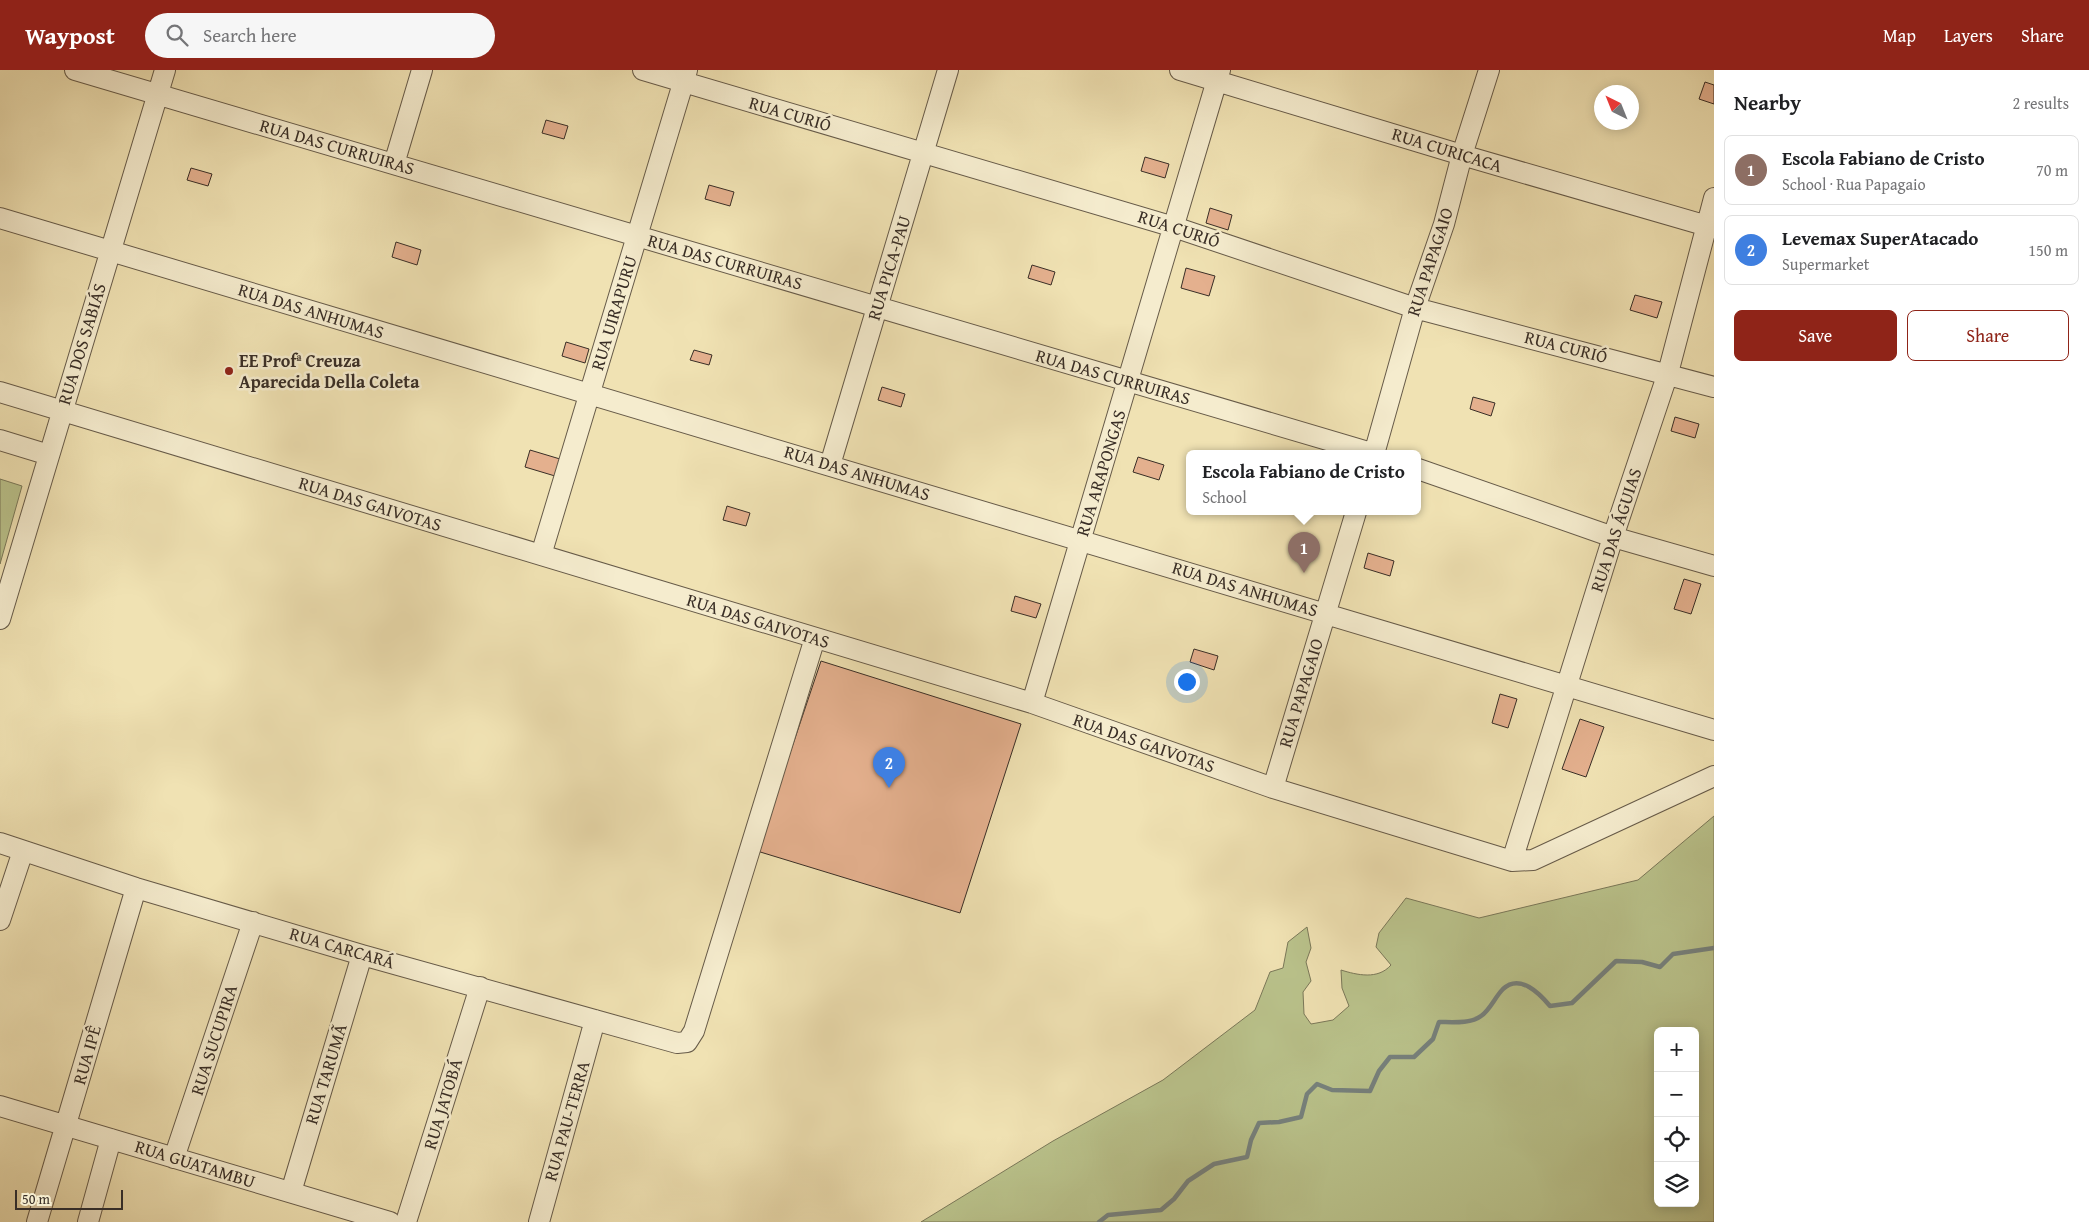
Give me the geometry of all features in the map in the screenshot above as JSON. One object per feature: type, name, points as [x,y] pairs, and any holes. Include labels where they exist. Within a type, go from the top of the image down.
[{"type":"street","name":"RUA DAS CURRUIRAS","points":[[75,70],[1361,450]]},
{"type":"street","name":"RUA DOS SABIÁS","points":[[0,619],[165,70]]},
{"type":"street","points":[[394,164],[422,70]]},
{"type":"street","name":"RUA CURIÓ","points":[[643,70],[685,76],[924,153],[1174,227],[1415,308],[1668,373],[1714,387]]},
{"type":"street","name":"RUA PICA-PAU","points":[[830,465],[948,70]]},
{"type":"street","name":"RUA CURICACA","points":[[1180,70],[1218,75],[1462,155],[1710,227]]},
{"type":"street","name":"RUA PAPAGAIO","points":[[1375,450],[1415,308],[1444,224],[1462,155],[1489,70]]},
{"type":"street","name":"RUA ARAPONGAS","points":[[1032,703],[1218,75]]},
{"type":"street","name":"RUA UIRAPURU","points":[[541,555],[685,76]]},
{"type":"street","name":"RUA DAS ÁGUIAS","points":[[1512,861],[1613,537],[1668,373],[1710,227],[1714,198]]},
{"type":"street","name":"RUA DAS ANHUMAS","points":[[0,218],[1714,730]]},
{"type":"street","name":"RUA DAS GAIVOTAS","points":[[0,392],[1032,703],[1272,788],[1512,861]]},
{"type":"street","points":[[0,440],[49,455]]},
{"type":"street","points":[[1421,470],[1613,537],[1714,566]]},
{"type":"street","name":"RUA PAPAGAIO","points":[[1272,788],[1355,515]]},
{"type":"street","name":"RUA CARCARÁ","points":[[0,843],[136,888],[362,955],[677,1043],[687,1042],[694,1031],[815,638]]},
{"type":"street","points":[[1512,861],[1533,860],[1714,776]]},
{"type":"street","points":[[0,920],[23,852]]},
{"type":"street","name":"RUA IPÊ","points":[[37,1222],[136,888]]},
{"type":"street","name":"RUA SUCUPIRA","points":[[174,1158],[253,922]]},
{"type":"street","name":"RUA TARUMÃ","points":[[290,1192],[362,955]]},
{"type":"street","name":"RUA JATOBÁ","points":[[406,1222],[480,987]]},
{"type":"street","name":"RUA PAU-TERRA","points":[[539,1222],[595,1020]]},
{"type":"street","name":"RUA GUATAMBU","points":[[0,1106],[390,1222]]},
{"type":"street","points":[[88,1222],[112,1139]]},
{"type":"green space","points":[[0,479],[22,486],[0,564]]},
{"type":"green space","points":[[1714,816],[1714,1222],[921,1222],[1053,1141],[1163,1080],[1255,1010],[1270,972],[1283,968],[1288,942],[1307,927],[1311,948],[1306,962],[1311,981],[1303,992],[1304,1014],[1311,1024],[1333,1020],[1349,1006],[1342,988],[1341,970],[1367,975],[1380,973],[1391,965],[1376,947],[1379,933],[1406,898],[1479,918],[1638,880]]},
{"type":"building","points":[[1705,82],[1714,85],[1714,104],[1699,99]]},
{"type":"building","points":[[546,120],[568,126],[564,139],[542,133]]},
{"type":"building","points":[[1145,157],[1169,164],[1165,178],[1141,171]]},
{"type":"building","points":[[191,168],[212,174],[208,186],[187,180]]},
{"type":"building","points":[[709,185],[734,192],[730,206],[705,199]]},
{"type":"building","points":[[1210,208],[1232,215],[1228,230],[1206,223]]},
{"type":"building","points":[[396,242],[421,250],[417,265],[392,257]]},
{"type":"building","points":[[1032,265],[1055,272],[1051,285],[1028,278]]},
{"type":"building","points":[[1186,268],[1215,276],[1209,296],[1181,288]]},
{"type":"building","points":[[1635,295],[1662,302],[1657,318],[1630,310]]},
{"type":"building","points":[[566,342],[589,349],[585,363],[562,356]]},
{"type":"building","points":[[694,350],[712,355],[709,365],[690,360]]},
{"type":"building","points":[[882,387],[905,394],[901,407],[878,400]]},
{"type":"building","points":[[1473,397],[1495,403],[1491,416],[1470,409]]},
{"type":"building","points":[[1675,417],[1699,424],[1695,438],[1671,431]]},
{"type":"building","points":[[530,450],[560,459],[555,476],[525,467]]},
{"type":"building","points":[[1138,457],[1164,465],[1159,480],[1133,472]]},
{"type":"building","points":[[727,506],[750,513],[746,526],[723,520]]},
{"type":"building","points":[[1368,553],[1394,561],[1390,576],[1364,568]]},
{"type":"building","points":[[1684,579],[1701,584],[1691,614],[1674,609]]},
{"type":"building","points":[[1015,596],[1041,604],[1036,618],[1011,611]]},
{"type":"building","points":[[1194,649],[1218,656],[1214,670],[1190,662]]},
{"type":"building","points":[[821,661],[1021,724],[960,913],[757,851]]},
{"type":"building","points":[[1500,694],[1517,699],[1508,728],[1492,723]]},
{"type":"building","points":[[1580,719],[1604,727],[1586,777],[1562,769]]},
{"type":"waterway","points":[[1099,1222],[1108,1215],[1161,1210],[1174,1199],[1188,1181],[1214,1164],[1247,1157],[1251,1140],[1259,1123],[1279,1122],[1301,1117],[1307,1094],[1317,1084],[1332,1090],[1370,1091],[1379,1071],[1390,1057],[1414,1057],[1433,1039],[1439,1022],[1461,1022],[1477,1019],[1490,1007],[1500,992],[1509,985],[1516,983],[1529,987],[1550,1006],[1572,1003],[1616,961],[1642,962],[1660,967],[1673,954],[1714,948]]},
{"type":"place","name":"EE Profª Creuza Aparecida Della Coleta","points":[[229,371]]},
{"type":"place","name":"Escola Fabiano de Cristo","points":[[1304,573]]},
{"type":"place","name":"Levemax SuperAtacado","points":[[889,788]]}]
